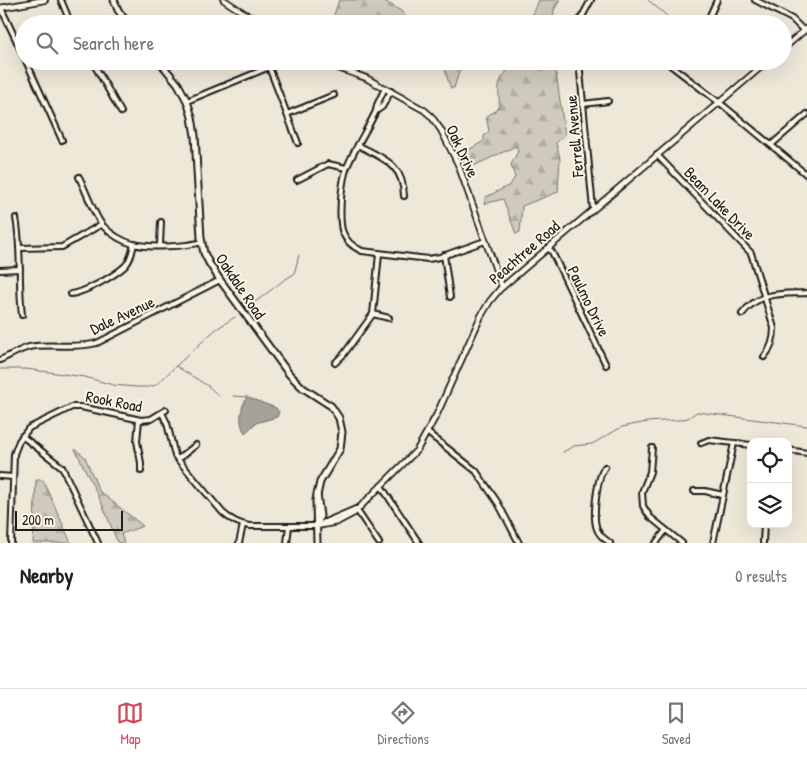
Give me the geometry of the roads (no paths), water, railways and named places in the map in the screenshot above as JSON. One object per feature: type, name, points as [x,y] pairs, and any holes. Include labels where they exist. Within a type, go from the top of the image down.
[{"type":"main road","points":[[114,0],[122,15]]},
{"type":"main road","name":"Oakdale Road","points":[[166,70],[178,84],[187,101],[195,136],[202,242],[209,263],[289,374],[303,388],[332,406],[339,418],[342,439],[340,449],[325,472],[319,484],[317,494],[320,516],[317,526],[316,543]]},
{"type":"street","points":[[15,38],[1,8],[45,0]]},
{"type":"street","points":[[61,0],[67,15]]},
{"type":"street","points":[[224,0],[247,15]]},
{"type":"street","points":[[583,15],[591,0]]},
{"type":"street","points":[[710,15],[717,0]]},
{"type":"street","points":[[755,0],[786,15]]},
{"type":"street","points":[[768,6],[770,0]]},
{"type":"street","points":[[792,18],[805,30],[792,41]]},
{"type":"street","points":[[30,70],[62,140]]},
{"type":"street","points":[[97,70],[121,112]]},
{"type":"street","points":[[187,101],[264,70]]},
{"type":"street","points":[[270,70],[298,143]]},
{"type":"street","name":"Oak Drive","points":[[342,70],[358,75],[388,89],[428,113],[441,130],[457,162],[502,287]]},
{"type":"street","name":"Ferrell Avenue","points":[[580,70],[593,209]]},
{"type":"street","points":[[678,70],[807,174]]},
{"type":"street","name":"Peachtree Road","points":[[242,525],[317,526],[330,524],[354,513],[413,456],[428,432],[481,316],[490,301],[502,287],[757,70]]},
{"type":"street","points":[[388,89],[377,105],[376,112],[346,168],[342,186],[340,219],[343,234],[354,247],[362,251],[424,259],[444,256],[485,241]]},
{"type":"street","points":[[287,114],[334,95]]},
{"type":"street","points":[[583,104],[608,101]]},
{"type":"street","points":[[771,145],[807,114]]},
{"type":"street","points":[[358,145],[387,160],[396,168],[401,178],[404,196]]},
{"type":"street","name":"Beam Lake Drive","points":[[657,155],[751,253],[774,328],[774,336],[769,352],[764,357]]},
{"type":"street","points":[[296,180],[328,164],[346,168]]},
{"type":"street","points":[[79,177],[102,224],[120,239],[134,244],[160,246],[186,246],[202,242]]},
{"type":"street","points":[[16,218],[22,315]]},
{"type":"street","points":[[160,246],[161,222]]},
{"type":"street","points":[[19,248],[62,247],[102,224]]},
{"type":"street","points":[[71,294],[78,293],[126,266],[131,258],[134,244]]},
{"type":"street","name":"Paulmo Drive","points":[[548,248],[552,252],[606,366]]},
{"type":"street","points":[[335,363],[344,354],[373,314],[379,254]]},
{"type":"street","points":[[444,256],[450,298]]},
{"type":"street","points":[[0,270],[20,269]]},
{"type":"street","name":"Dale Avenue","points":[[0,360],[23,349],[35,346],[97,343],[220,280]]},
{"type":"street","points":[[742,314],[752,302],[765,296],[807,293]]},
{"type":"street","points":[[373,314],[389,318]]},
{"type":"street","name":"Rook Road","points":[[22,436],[35,424],[72,407],[81,407],[139,420],[151,419],[164,411],[173,452],[178,459]]},
{"type":"street","points":[[139,420],[137,441],[141,471]]},
{"type":"street","points":[[428,432],[476,471],[498,502],[519,543]]},
{"type":"street","points":[[11,543],[16,447],[22,436],[62,467],[98,543]]},
{"type":"street","points":[[701,443],[709,440],[747,445]]},
{"type":"street","points":[[714,543],[734,443]]},
{"type":"street","points":[[196,445],[178,459],[223,513],[242,525],[239,543]]},
{"type":"street","points":[[652,448],[650,472],[642,492],[642,502],[647,514],[682,543]]},
{"type":"street","points":[[792,451],[807,453]]},
{"type":"street","points":[[604,467],[600,476],[594,518],[600,534],[610,543]]},
{"type":"street","points":[[0,476],[13,477]]},
{"type":"street","points":[[381,486],[419,543]]},
{"type":"street","points":[[694,491],[705,491],[723,495]]},
{"type":"street","points":[[356,509],[379,543]]},
{"type":"street","points":[[287,543],[289,526]]},
{"type":"street","points":[[763,543],[764,528]]},
{"type":"street","points":[[656,543],[666,530]]},
{"type":"waterway","points":[[648,0],[666,15]]},
{"type":"waterway","points":[[250,306],[294,274],[299,255]]},
{"type":"waterway","points":[[176,366],[215,330],[235,317]]},
{"type":"waterway","points":[[0,369],[26,369],[85,377],[113,385],[149,387],[156,385],[176,366],[208,386],[219,396]]},
{"type":"waterway","points":[[233,396],[247,397]]},
{"type":"waterway","points":[[563,452],[574,446],[592,444],[622,427],[647,422],[678,420],[688,418],[697,412],[807,426]]}]
